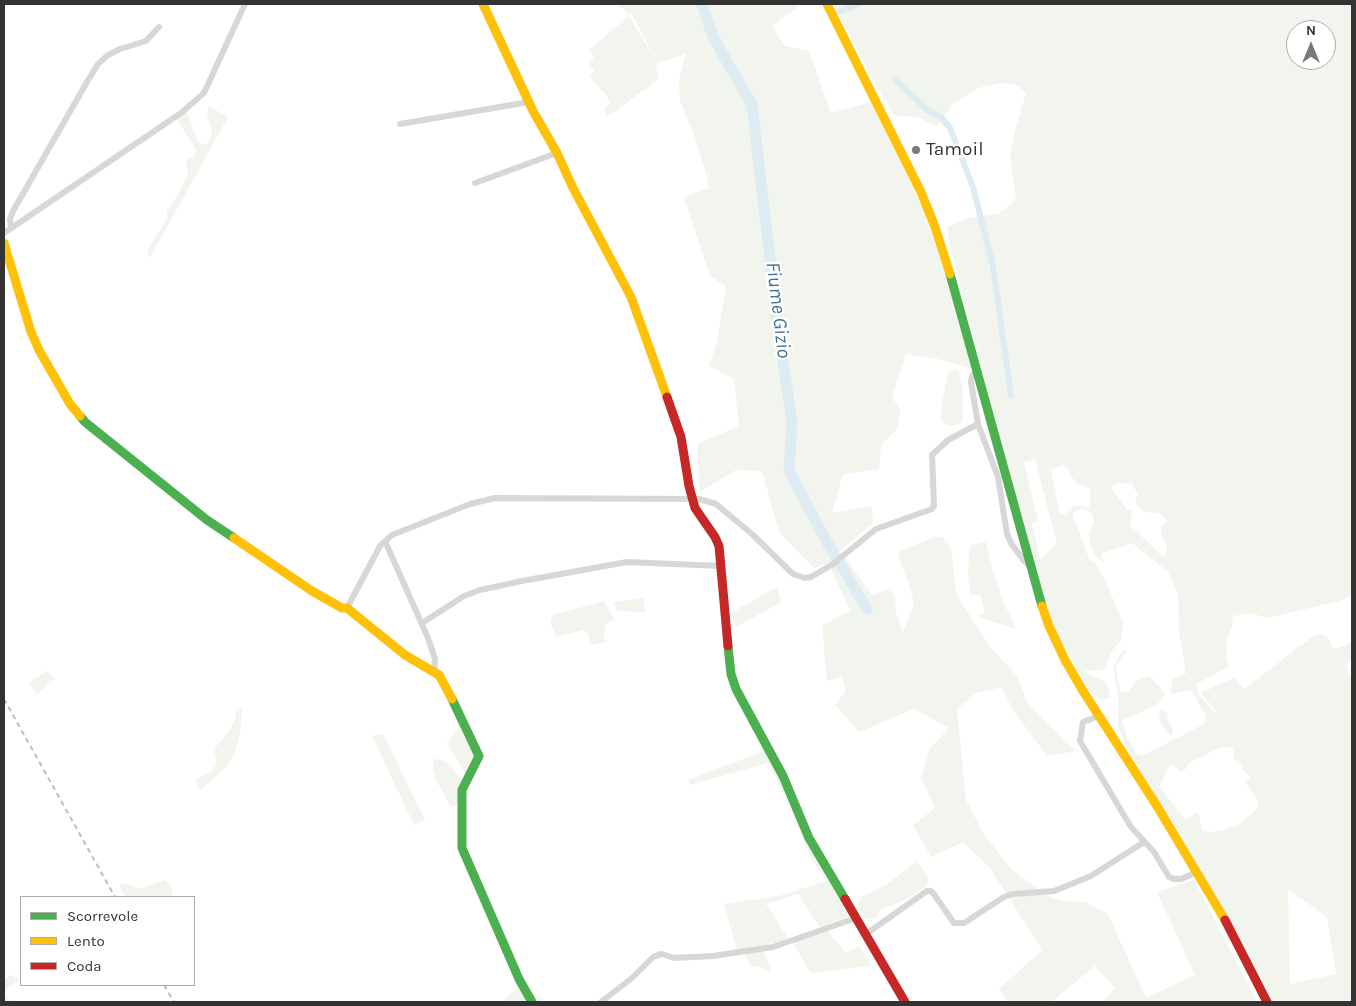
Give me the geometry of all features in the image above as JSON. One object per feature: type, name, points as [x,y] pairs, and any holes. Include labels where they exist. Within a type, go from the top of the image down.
[{"type":"street","points":[[4,233],[181,113],[204,93],[245,4]]},
{"type":"street","points":[[483,4],[529,102],[631,297],[654,357],[681,437],[693,499],[699,516],[716,537],[719,546],[731,674],[736,689],[783,776],[809,838],[905,1002]]},
{"type":"street","points":[[827,4],[921,192],[935,227],[958,298],[1002,476],[1049,626],[1065,660],[1221,911],[1267,1002]]},
{"type":"street","points":[[11,227],[10,218],[17,204],[98,64],[108,55],[120,49],[146,42],[159,27]]},
{"type":"street","points":[[400,124],[529,102]]},
{"type":"street","points":[[475,183],[557,153]]},
{"type":"street","points":[[4,243],[38,350],[70,404],[85,422],[207,520],[312,591],[342,608],[346,608],[405,655],[434,672],[443,680],[479,756],[462,790],[462,848],[532,1002]]},
{"type":"street","points":[[977,370],[972,376],[971,382],[978,424],[1002,476],[1007,534],[1024,561],[1030,565]]},
{"type":"street","points":[[346,608],[375,554],[392,535],[476,502],[495,498],[699,499],[716,504],[752,534],[793,574],[805,578],[811,577],[842,558],[876,529],[932,509],[934,506],[932,455],[948,440],[978,424]]},
{"type":"street","points":[[385,541],[422,623],[435,659],[434,672]]},
{"type":"street","points":[[422,623],[464,596],[480,590],[522,581],[627,562],[721,566]]},
{"type":"street","points":[[1099,716],[1083,722],[1080,741],[1131,827],[1154,852],[1169,877],[1181,879],[1197,872]]},
{"type":"street","points":[[866,934],[927,891],[933,893],[954,923],[964,923],[1004,897],[1013,894],[1054,891],[1091,876],[1144,842]]},
{"type":"street","points":[[601,1002],[632,978],[653,957],[658,955],[677,958],[713,956],[773,947],[856,918]]},
{"type":"shaded area","points":[[616,4],[802,4],[772,26],[785,46],[809,51],[831,113],[871,102],[922,207],[942,262],[971,368],[938,359],[906,354],[892,397],[901,411],[897,429],[881,445],[879,469],[843,474],[832,513],[872,506],[873,523],[840,551],[872,595],[890,588],[896,599],[895,609],[903,633],[914,603],[899,558],[899,551],[935,537],[942,537],[949,544],[952,553],[956,594],[990,647],[1016,675],[1028,704],[1076,751],[1047,756],[1012,709],[1002,687],[976,693],[957,709],[966,800],[983,833],[1011,869],[1048,896],[1061,901],[1085,902],[1108,914],[1146,998],[1195,975],[1157,892],[1194,880],[1257,1002],[1102,1002],[1115,988],[1095,966],[1051,1002],[1007,1002],[999,989],[1042,950],[990,868],[963,842],[931,857],[913,825],[935,808],[921,777],[930,748],[949,728],[914,709],[859,732],[835,705],[846,691],[842,677],[827,681],[822,626],[850,610],[828,563],[814,568],[779,532],[762,471],[736,470],[700,492],[697,444],[739,426],[734,379],[709,366],[717,341],[726,286],[710,276],[684,197],[709,188],[694,135],[680,101],[679,80],[686,54],[657,63],[659,79],[607,117],[605,108],[611,102],[590,76],[594,70],[588,62],[594,58],[589,50],[629,16],[657,62],[632,14],[629,15]]},
{"type":"shaded area","points":[[833,4],[1352,4],[1352,595],[1339,601],[1268,618],[1250,613],[1233,616],[1232,626],[1227,639],[1226,658],[1229,667],[1196,684],[1199,695],[1215,713],[1216,711],[1201,693],[1235,677],[1244,689],[1315,635],[1326,635],[1334,649],[1352,643],[1352,660],[1345,666],[1352,679],[1352,1002],[1270,1002],[1176,827],[1126,748],[1118,725],[1118,698],[1114,670],[1116,661],[1124,650],[1127,650],[1116,665],[1121,693],[1128,692],[1137,681],[1148,676],[1152,678],[1165,694],[1157,705],[1122,720],[1128,740],[1137,754],[1142,756],[1204,724],[1206,716],[1191,690],[1173,694],[1171,692],[1172,680],[1186,673],[1179,633],[1178,594],[1168,572],[1132,543],[1101,554],[1105,562],[1100,561],[1094,554],[1090,542],[1089,534],[1094,522],[1092,513],[1083,509],[1076,511],[1073,519],[1089,559],[1095,563],[1105,579],[1123,623],[1121,641],[1111,652],[1105,670],[1084,671],[1090,676],[1105,681],[1110,697],[1103,701],[1089,691],[1055,629],[998,430],[951,250],[947,227],[968,218],[998,214],[1016,200],[1010,154],[1026,93],[1017,85],[1000,83],[978,88],[953,104],[936,127],[921,118],[894,115]],"holes":[[[1035,459],[1057,544],[1040,559],[1032,524],[1038,520],[1024,462]],[[1063,465],[1078,484],[1091,489],[1089,507],[1073,506],[1064,515],[1060,514],[1051,470]],[[1118,483],[1132,484],[1138,495],[1135,501],[1142,511],[1159,512],[1168,521],[1161,526],[1161,533],[1167,551],[1163,557],[1130,525],[1132,511],[1127,510],[1111,487]],[[1233,747],[1234,760],[1238,761],[1244,771],[1251,777],[1246,783],[1258,801],[1257,809],[1238,825],[1224,830],[1202,831],[1198,812],[1185,820],[1160,787],[1165,773],[1172,763],[1180,771],[1186,769],[1190,762],[1220,748]],[[1288,889],[1327,917],[1336,974],[1290,984]]]},
{"type":"shaded area","points":[[209,106],[228,117],[150,258],[147,251],[167,219],[167,211],[188,175],[187,159],[193,157],[197,151],[177,120],[186,112],[197,141],[203,145],[207,144],[212,130],[207,114]]},
{"type":"shaded area","points":[[953,369],[959,371],[963,390],[963,417],[961,424],[950,426],[944,424],[941,418],[941,408],[948,374]]},
{"type":"shaded area","points":[[986,542],[1003,601],[1016,629],[981,618],[979,614],[985,612],[980,595],[971,595],[968,577],[971,545]]},
{"type":"shaded area","points":[[777,587],[781,602],[736,627],[729,614]]},
{"type":"shaded area","points":[[643,598],[645,612],[617,611],[614,602]]},
{"type":"shaded area","points":[[604,601],[614,619],[605,625],[603,638],[610,641],[591,645],[590,637],[584,630],[556,637],[550,621],[553,615]]},
{"type":"shaded area","points":[[46,671],[55,678],[37,694],[29,683]]},
{"type":"shaded area","points":[[237,708],[242,710],[240,733],[235,753],[224,769],[199,790],[195,780],[211,772],[216,765],[215,748],[230,730]]},
{"type":"shaded area","points":[[1161,709],[1167,713],[1173,731],[1172,735],[1169,735],[1161,724],[1159,718]]},
{"type":"shaded area","points":[[459,728],[476,757],[465,774],[447,743]]},
{"type":"shaded area","points":[[383,734],[425,820],[414,825],[372,736]]},
{"type":"shaded area","points":[[767,751],[814,854],[829,881],[852,915],[820,927],[798,894],[766,904],[788,938],[776,943],[737,950],[724,904],[779,896],[826,881],[811,858],[790,807],[768,763],[690,785],[688,780]]},
{"type":"shaded area","points":[[436,759],[443,760],[451,766],[461,780],[460,803],[451,807],[436,780],[433,763]]},
{"type":"shaded area","points":[[917,862],[927,874],[929,883],[924,888],[906,899],[881,910],[876,918],[866,919],[861,915],[858,909],[862,897],[883,887]]},
{"type":"shaded area","points":[[165,880],[170,884],[173,891],[171,896],[125,896],[119,886],[125,883],[138,889]]},
{"type":"shaded area","points":[[826,929],[846,953],[860,946],[871,966],[812,973],[792,940]]},
{"type":"shaded area","points":[[763,951],[771,968],[770,972],[757,966],[751,967],[745,954]]},
{"type":"shaded area","points":[[11,975],[20,979],[6,990],[4,995],[4,979]]},
{"type":"shaded area","points":[[525,983],[529,991],[542,998],[544,1002],[512,1002],[503,1000]]},
{"type":"shaded area","points":[[4,995],[6,999],[16,1001],[4,1002]]},
{"type":"waterway","name":"Fiume Gizio","points":[[702,4],[713,37],[752,105],[779,336],[792,421],[789,470],[824,537],[867,609]]},
{"type":"waterway","points":[[839,12],[858,4]]},
{"type":"waterway","points":[[896,81],[929,111],[941,117],[950,128],[973,187],[993,266],[1011,396]]},
{"type":"railway","points":[[4,699],[114,896]]},
{"type":"railway","points":[[165,986],[174,1002]]},
{"type":"traffic: fast","points":[[950,274],[1042,606]]},
{"type":"traffic: fast","points":[[80,416],[207,520],[234,538]]},
{"type":"traffic: fast","points":[[728,646],[731,674],[736,689],[783,776],[809,838],[845,899]]},
{"type":"traffic: fast","points":[[452,699],[479,756],[462,790],[462,848],[519,979],[532,1002]]},
{"type":"traffic: slow","points":[[483,4],[533,111],[557,153],[573,188],[631,297],[667,397]]},
{"type":"traffic: slow","points":[[827,4],[921,192],[935,227],[950,274]]},
{"type":"traffic: slow","points":[[4,243],[31,332],[39,350],[70,404],[80,416]]},
{"type":"traffic: slow","points":[[234,538],[312,591],[342,608],[347,608],[405,655],[439,675],[452,699]]},
{"type":"traffic: slow","points":[[1042,606],[1065,660],[1083,691],[1157,806],[1225,920]]},
{"type":"traffic: jam","points":[[667,397],[681,437],[689,486],[695,508],[719,546],[728,646]]},
{"type":"traffic: jam","points":[[845,899],[905,1002]]},
{"type":"traffic: jam","points":[[1225,920],[1267,1002]]},
{"type":"place","name":"Tamoil","points":[[916,150]]}]
